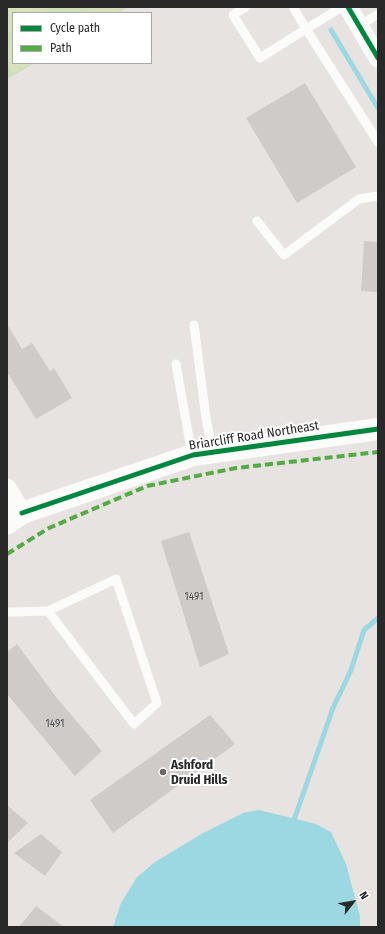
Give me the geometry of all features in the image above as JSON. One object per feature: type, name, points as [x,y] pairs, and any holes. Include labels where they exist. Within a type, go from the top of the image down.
[{"type":"main road","name":"Briarcliff Road Northeast","points":[[14,518],[203,454],[378,429]]},
{"type":"street","points":[[348,7],[368,34],[378,58]]},
{"type":"street","points":[[7,488],[14,518]]},
{"type":"lane","points":[[246,7],[233,15],[260,58],[342,7]]},
{"type":"lane","points":[[293,7],[378,142]]},
{"type":"lane","points":[[368,34],[378,14]]},
{"type":"lane","points":[[257,221],[284,255],[359,199],[378,196]]},
{"type":"lane","points":[[194,325],[206,418],[203,454]]},
{"type":"lane","points":[[176,364],[203,454]]},
{"type":"lane","points":[[7,612],[48,611],[116,579],[157,703],[134,724],[48,611]]},
{"type":"green space","points":[[7,7],[128,7],[120,12],[12,12],[12,64],[33,64],[7,79]]},
{"type":"green space","points":[[7,7],[47,7],[48,9],[43,12],[12,12],[12,30],[7,33]]},
{"type":"green space","points":[[86,7],[124,7],[115,12],[88,12]]},
{"type":"green space","points":[[12,40],[12,64],[28,64],[13,73],[7,63],[7,43]]},
{"type":"water","points":[[259,810],[316,824],[331,832],[346,864],[360,916],[360,927],[113,927],[121,903],[137,877],[155,862],[203,833],[243,813]]},
{"type":"building","points":[[305,83],[356,167],[297,203],[246,118]]},
{"type":"building","points":[[364,241],[378,242],[378,292],[361,291]]},
{"type":"building","points":[[7,324],[22,349],[32,343],[50,371],[54,368],[72,398],[36,419],[7,372]]},
{"type":"building","points":[[189,532],[229,654],[200,667],[161,541]]},
{"type":"building","points":[[17,644],[56,697],[102,751],[75,776],[7,694],[7,652]]},
{"type":"building","name":"Ashford Druid Hills","points":[[210,715],[235,744],[113,833],[90,800]]},
{"type":"building","points":[[7,805],[28,823],[7,843]]},
{"type":"building","points":[[41,834],[62,852],[45,876],[14,853]]},
{"type":"building","points":[[36,906],[64,927],[19,927]]},
{"type":"waterway","points":[[331,30],[378,108]]},
{"type":"waterway","points":[[294,820],[333,708],[351,670],[364,630],[378,618]]},
{"type":"marked path","points":[[7,554],[49,528],[147,486],[236,468],[378,452]]},
{"type":"cycle path","points":[[348,7],[378,58]]},
{"type":"cycle path","points":[[22,513],[193,455],[378,429]]},
{"type":"place","name":"Ashford Druid Hills","points":[[163,772]]}]
